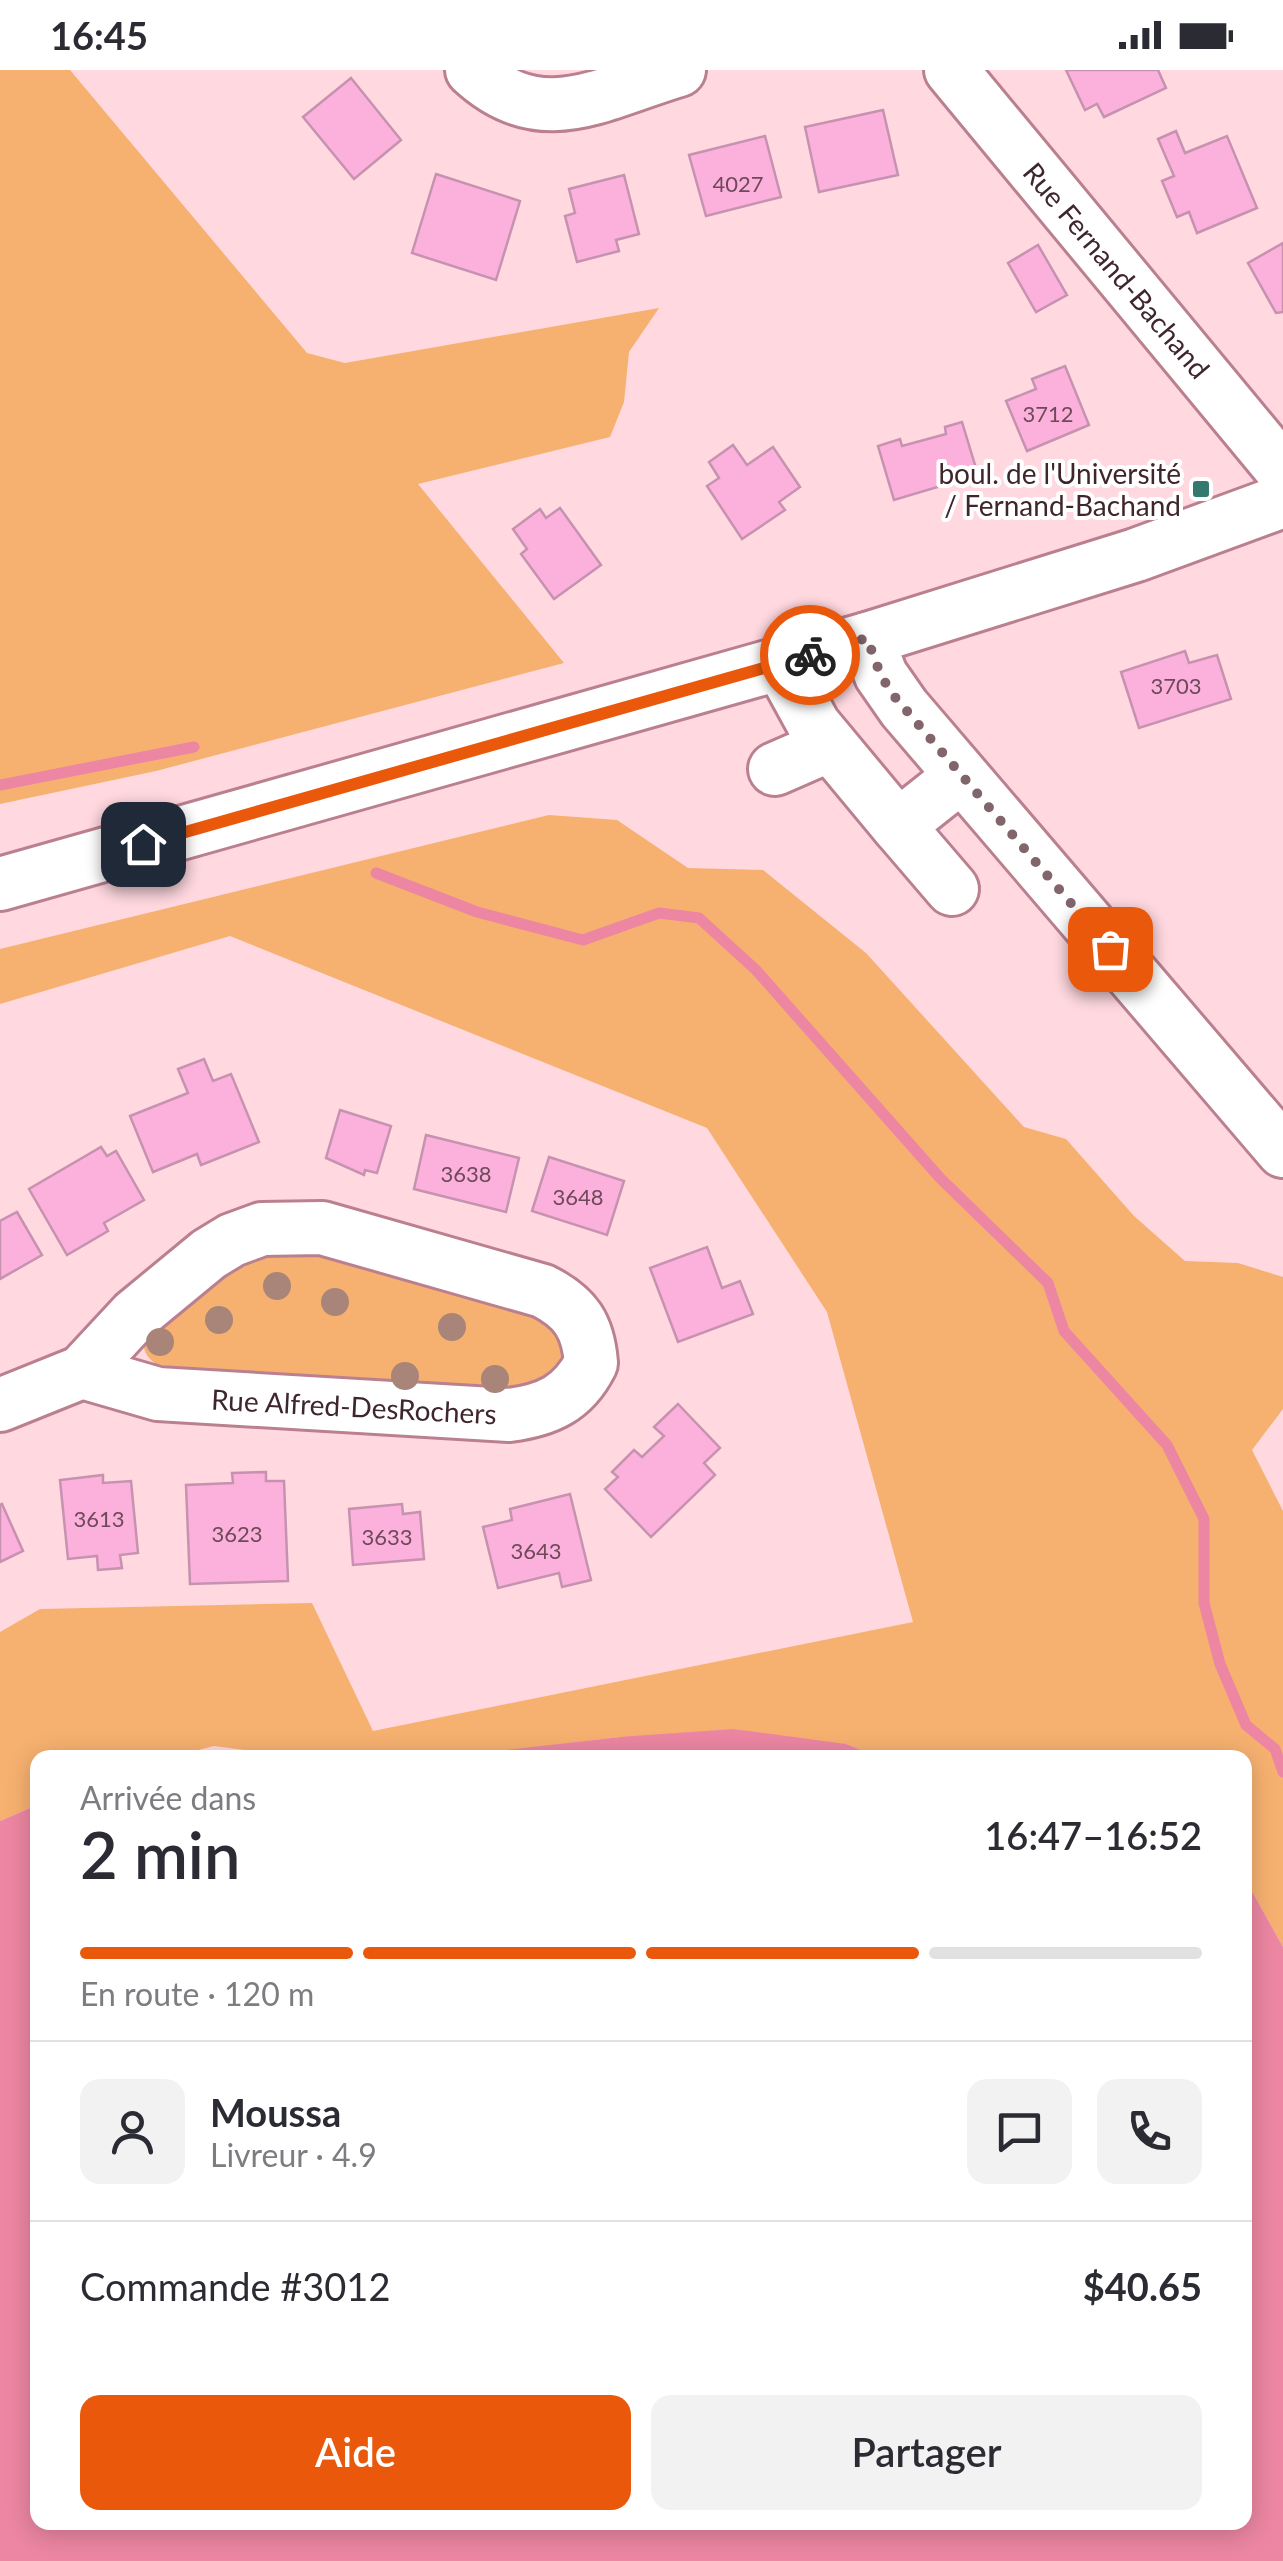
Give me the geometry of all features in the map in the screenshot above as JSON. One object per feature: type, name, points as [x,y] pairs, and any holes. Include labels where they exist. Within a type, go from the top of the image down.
[{"type":"street","points":[[472,70],[500,93],[529,106],[558,106],[679,70]]},
{"type":"street","name":"Rue Fernand-Bachand","points":[[951,70],[1283,471]]},
{"type":"street","points":[[0,884],[867,638],[1136,554],[1283,501]]},
{"type":"street","points":[[867,638],[881,676],[894,696],[1283,1152]]},
{"type":"street","points":[[780,663],[790,688],[830,745],[952,890]]},
{"type":"street","points":[[774,769],[830,745]]},
{"type":"street","points":[[898,826],[962,776]]},
{"type":"street","name":"Rue Alfred-DesRochers","points":[[0,1405],[82,1372],[135,1315],[209,1254],[262,1229],[292,1225],[322,1228],[542,1291],[568,1304],[584,1324],[591,1364],[566,1398],[536,1412],[509,1416],[158,1394],[82,1372]]},
{"type":"shaded area","points":[[0,70],[70,70],[307,353],[345,363],[659,308],[629,352],[624,402],[610,437],[418,484],[564,663],[156,771],[0,804]]},
{"type":"shaded area","points":[[549,815],[617,820],[688,868],[763,870],[866,953],[1024,1127],[1066,1139],[1134,1216],[1185,1261],[1238,1263],[1283,1277],[1283,1409],[1252,1450],[1283,1511],[1283,1947],[1252,1892],[1252,1750],[862,1750],[846,1744],[620,1737],[512,1750],[245,1750],[214,1746],[198,1750],[30,1750],[30,1808],[0,1821],[0,1632],[40,1609],[312,1603],[373,1731],[913,1622],[827,1312],[707,1128],[230,936],[0,1004],[0,949]]},
{"type":"shaded area","points":[[280,1238],[514,1298],[563,1329],[564,1360],[536,1383],[502,1393],[247,1377],[156,1364],[151,1360],[143,1344],[145,1319]]},
{"type":"shaded area","points":[[733,1729],[846,1744],[862,1750],[506,1750]]},
{"type":"shaded area","points":[[30,1808],[30,2530],[1252,2530],[1252,1892],[1283,1947],[1283,2561],[0,2561],[0,1821]]},
{"type":"building","points":[[1066,70],[1158,70],[1166,88],[1104,117],[1097,104],[1085,110]]},
{"type":"building","points":[[351,78],[401,140],[354,179],[303,117]]},
{"type":"building","points":[[883,110],[898,175],[819,192],[805,127]]},
{"type":"building","points":[[1176,131],[1185,153],[1227,136],[1257,208],[1197,233],[1189,212],[1177,217],[1162,181],[1174,176],[1158,139]]},
{"type":"building","points":[[765,136],[781,197],[706,216],[689,155]]},
{"type":"building","points":[[436,174],[520,201],[496,280],[412,253]]},
{"type":"building","points":[[624,175],[639,234],[616,240],[619,251],[577,262],[565,216],[575,213],[569,189]]},
{"type":"building","points":[[1283,243],[1283,312],[1276,313],[1248,263]]},
{"type":"building","points":[[1038,245],[1067,295],[1036,312],[1008,263]]},
{"type":"building","points":[[1065,366],[1089,425],[1027,451],[1006,401],[1036,389],[1032,379]]},
{"type":"building","points":[[962,422],[978,475],[894,500],[878,446],[900,439],[902,446],[946,434],[945,427]]},
{"type":"building","points":[[733,445],[747,465],[773,447],[800,487],[779,502],[785,510],[742,539],[707,486],[719,478],[709,462]]},
{"type":"building","points":[[560,508],[601,565],[554,599],[521,554],[527,549],[513,529],[540,509],[546,518]]},
{"type":"building","points":[[1185,651],[1189,663],[1217,655],[1231,699],[1139,728],[1121,672]]},
{"type":"building","points":[[204,1059],[213,1081],[231,1074],[259,1142],[201,1165],[197,1154],[153,1172],[130,1116],[188,1093],[178,1069]]},
{"type":"building","points":[[340,1110],[391,1126],[377,1173],[365,1170],[364,1175],[326,1158]]},
{"type":"building","points":[[426,1135],[519,1158],[506,1212],[414,1189]]},
{"type":"building","points":[[101,1147],[107,1156],[116,1151],[144,1200],[104,1223],[108,1231],[67,1255],[29,1189]]},
{"type":"building","points":[[549,1157],[624,1181],[607,1235],[532,1211]]},
{"type":"building","points":[[17,1212],[42,1255],[0,1279],[0,1221]]},
{"type":"building","points":[[707,1247],[722,1288],[740,1281],[753,1314],[678,1342],[650,1268]]},
{"type":"building","points":[[678,1404],[720,1448],[704,1463],[715,1475],[651,1537],[605,1489],[618,1477],[612,1472],[634,1450],[642,1457],[664,1436],[654,1427]]},
{"type":"building","points":[[266,1472],[266,1481],[284,1481],[288,1581],[190,1584],[186,1485],[233,1483],[232,1473]]},
{"type":"building","points":[[103,1475],[103,1483],[131,1481],[138,1553],[120,1555],[122,1568],[98,1570],[97,1556],[68,1559],[60,1480]]},
{"type":"building","points":[[570,1494],[591,1580],[562,1587],[559,1573],[498,1588],[483,1527],[512,1520],[510,1509]]},
{"type":"building","points":[[402,1504],[403,1514],[420,1512],[424,1559],[353,1565],[349,1509]]},
{"type":"building","points":[[0,1505],[23,1551],[0,1562]]},
{"type":"waterway","points":[[0,785],[194,747]]},
{"type":"waterway","points":[[376,873],[477,912],[583,940],[659,913],[699,918],[756,970],[940,1178],[1048,1283],[1064,1331],[1167,1445],[1204,1519],[1204,1603],[1220,1664],[1246,1725],[1275,1749],[1283,1772]]},
{"type":"way so far","points":[[810,655],[867,638],[881,676],[894,696],[1110,949]]},
{"type":"place","name":"boul. de l'Université / Fernand-Bachand","points":[[1201,489]]},
{"type":"route","points":[[143,844],[810,655]]}]
